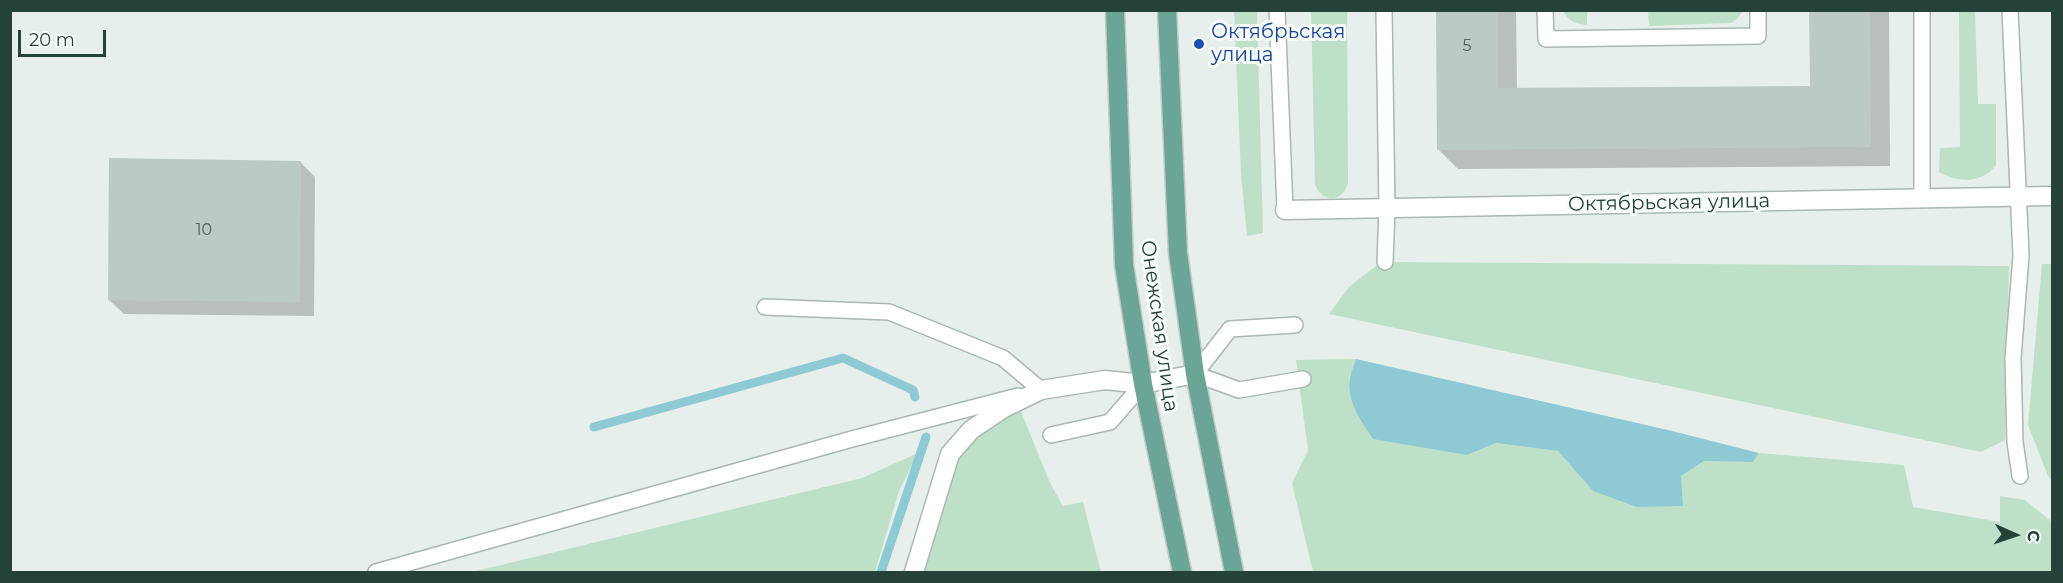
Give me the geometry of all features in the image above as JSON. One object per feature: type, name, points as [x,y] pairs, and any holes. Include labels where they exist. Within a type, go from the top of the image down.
[{"type":"main road","name":"Онежская улица","points":[[1114,10],[1124,265],[1143,384],[1182,573]]},
{"type":"main road","name":"Онежская улица","points":[[1167,10],[1178,253],[1195,374],[1234,573]]},
{"type":"street","name":"Октябрьская улица","points":[[1285,210],[2052,196]]},
{"type":"street","points":[[914,573],[950,454],[971,430],[1004,408],[1041,390],[1105,380],[1143,384],[1195,374]]},
{"type":"lane","points":[[1277,10],[1285,210]]},
{"type":"lane","points":[[1384,10],[1387,209],[1385,262]]},
{"type":"lane","points":[[1545,10],[1546,39],[1758,36],[1758,10]]},
{"type":"lane","points":[[1922,10],[1922,197]]},
{"type":"lane","points":[[2010,10],[2021,255],[2013,358],[2015,442],[2019,476]]},
{"type":"lane","points":[[765,307],[889,312],[1004,358],[1041,390]]},
{"type":"lane","points":[[1295,325],[1230,329],[1195,374],[1239,390],[1303,379]]},
{"type":"lane","points":[[1051,435],[1110,422],[1143,384]]},
{"type":"lane","points":[[376,573],[852,439],[1041,390]]},
{"type":"green space","points":[[1641,10],[1743,11],[1731,23],[1649,26],[1648,11]]},
{"type":"green space","points":[[1234,11],[1257,11],[1263,233],[1247,236],[1241,174]]},
{"type":"green space","points":[[1311,11],[1347,11],[1348,183],[1342,194],[1332,198],[1322,195],[1315,184]]},
{"type":"green space","points":[[1563,11],[1587,11],[1587,25],[1573,21]]},
{"type":"green space","points":[[1959,11],[1975,11],[1978,104],[1996,104],[1996,165],[1984,176],[1969,180],[1954,178],[1939,172],[1940,148],[1960,147]]},
{"type":"green space","points":[[1381,262],[2009,266],[2005,440],[1981,452],[1329,314],[1349,287]]},
{"type":"green space","points":[[2042,264],[2052,264],[2052,480],[2048,476],[2028,425]]},
{"type":"green space","points":[[1356,359],[1349,379],[1467,455],[1496,443],[1558,451],[1593,491],[1681,476],[1704,461],[1753,462],[1759,453],[1904,465],[1913,507],[2000,522],[2000,496],[2025,500],[2052,522],[2052,572],[1313,572],[1292,483],[1308,450],[1296,360]]},
{"type":"green space","points":[[1020,409],[1050,483],[1063,506],[1083,502],[1101,572],[922,572],[961,447],[991,422]]},
{"type":"green space","points":[[918,453],[899,491],[875,572],[472,572],[862,478]]},
{"type":"water","points":[[1356,359],[1759,453],[1753,462],[1704,461],[1681,476],[1683,506],[1637,507],[1593,491],[1558,451],[1496,443],[1467,455],[1373,439],[1356,410],[1350,394],[1350,378]]},
{"type":"building","points":[[1436,10],[1498,10],[1498,88],[1810,86],[1809,10],[1870,10],[1871,147],[1437,150]]},
{"type":"building","points":[[109,158],[301,161],[300,302],[108,300]]},
{"type":"waterway","points":[[594,427],[843,358],[913,390],[915,397]]},
{"type":"waterway","points":[[881,572],[926,437]]},
{"type":"place","name":"Октябрьская улица","points":[[1199,44]]}]
